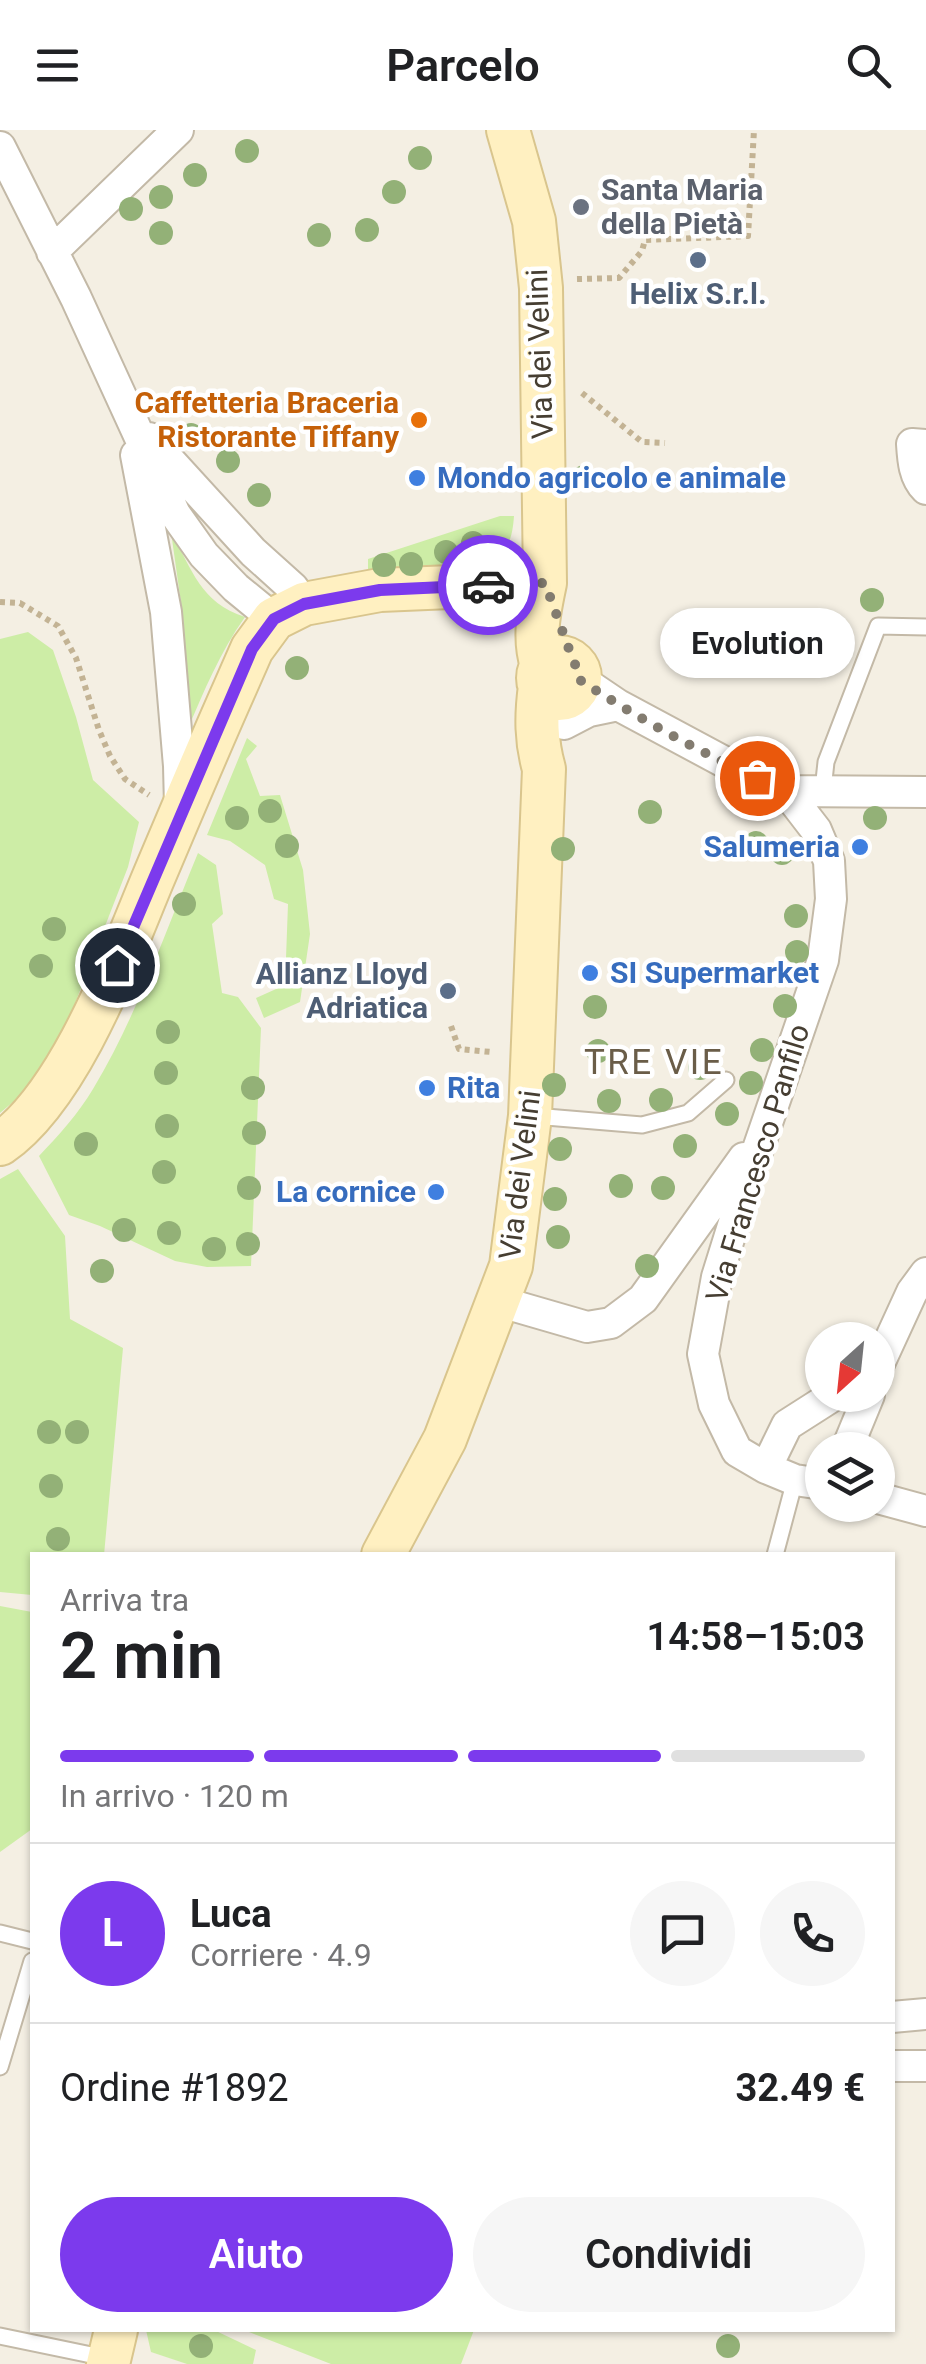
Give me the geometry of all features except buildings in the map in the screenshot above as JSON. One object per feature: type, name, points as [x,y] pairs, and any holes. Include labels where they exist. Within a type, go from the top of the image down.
[{"type":"street","points":[[52,252],[178,130]]},
{"type":"street","name":"Via dei Velini","points":[[386,1552],[445,1439],[511,1266],[530,1116],[544,769],[536,713],[562,686],[545,583],[541,288],[534,222],[508,130]]},
{"type":"street","points":[[0,147],[76,298],[130,418],[166,612],[180,814]]},
{"type":"street","points":[[130,418],[253,552],[293,588],[289,612]]},
{"type":"street","points":[[926,445],[912,444],[914,466],[926,488]]},
{"type":"street","points":[[0,1144],[48,1094],[92,1018],[252,649],[289,612],[380,590],[545,583]]},
{"type":"street","points":[[562,686],[590,711],[618,705]]},
{"type":"street","points":[[562,686],[618,705],[786,791],[926,792]]},
{"type":"street","name":"Via Francesco Panfilo","points":[[786,791],[816,830],[828,862],[831,899],[823,960],[717,1277],[703,1354],[714,1404],[737,1450],[766,1468],[805,1477]]},
{"type":"street","points":[[497,1301],[587,1327],[611,1323],[643,1298],[732,1178],[768,1122]]},
{"type":"street","points":[[895,1329],[912,1292],[926,1273]]},
{"type":"street","points":[[766,1468],[787,1425],[807,1412]]},
{"type":"street","points":[[895,1502],[926,1510]]},
{"type":"street","points":[[895,2017],[926,2014]]},
{"type":"street","points":[[895,2066],[926,2066]]},
{"type":"lane","points":[[822,790],[826,762],[878,626],[926,626]]},
{"type":"lane","points":[[530,1116],[642,1125],[688,1113],[726,1080]]},
{"type":"lane","points":[[776,1552],[805,1495]]},
{"type":"lane","points":[[0,1933],[30,1940]]},
{"type":"lane","points":[[0,2067],[30,1968]]},
{"type":"lane","points":[[0,2336],[111,2351]]},
{"type":"path","points":[[571,280],[620,278],[642,251],[645,240],[748,236],[754,130]]},
{"type":"path","points":[[574,387],[642,442],[665,443]]},
{"type":"path","points":[[0,602],[20,602],[58,626],[76,658],[99,730],[117,768],[125,779],[180,814]]},
{"type":"path","points":[[452,1026],[459,1049],[492,1052]]},
{"type":"green space","points":[[500,516],[514,516],[512,534],[502,553],[480,566],[368,576],[368,559]]},
{"type":"green space","points":[[171,532],[199,584],[218,603],[245,617],[220,658],[187,731],[183,617]]},
{"type":"green space","points":[[28,632],[53,650],[93,780],[139,822],[128,867],[67,1024],[26,1091],[0,1113],[0,639]]},
{"type":"green space","points":[[247,738],[257,746],[246,759],[260,796],[280,795],[303,870],[310,934],[300,1002],[264,1018],[256,998],[285,985],[288,904],[274,899],[265,865],[230,841],[207,835]]},
{"type":"green space","points":[[198,853],[216,865],[223,914],[212,924],[222,993],[238,997],[261,1028],[251,1266],[207,1267],[175,1261],[69,1215],[39,1156],[81,1107],[109,1061]]},
{"type":"green space","points":[[18,1169],[65,1236],[70,1319],[123,1348],[104,1552],[30,1552],[30,1595],[0,1592],[0,1179]]},
{"type":"green space","points":[[0,1606],[30,1612],[30,1830],[0,1852]]},
{"type":"green space","points":[[146,2332],[218,2332],[256,2350],[253,2364],[187,2364],[151,2352]]},
{"type":"green space","points":[[249,2332],[473,2332],[461,2364],[331,2364]]},
{"type":"way so far","points":[[488,585],[545,583],[580,680],[618,705],[757,778]]},
{"type":"place","name":"Santa Maria della Pietà","points":[[581,207]]},
{"type":"place","name":"Helix S.r.l.","points":[[698,260]]},
{"type":"place","name":"Caffetteria Braceria Ristorante Tiffany","points":[[419,420]]},
{"type":"place","name":"Mondo agricolo e animale","points":[[417,478]]},
{"type":"place","name":"Evolution","points":[[757,778]]},
{"type":"place","name":"Salumeria","points":[[860,847]]},
{"type":"place","name":"SI Supermarket","points":[[590,973]]},
{"type":"place","name":"Allianz Lloyd Adriatica","points":[[448,991]]},
{"type":"place","name":"Rita","points":[[427,1088]]},
{"type":"place","name":"La cornice","points":[[436,1192]]},
{"type":"district","name":"TRE VIE","points":[[654,1062]]},
{"type":"route","points":[[117,965],[252,649],[274,619],[304,604],[380,590],[488,585]]}]
